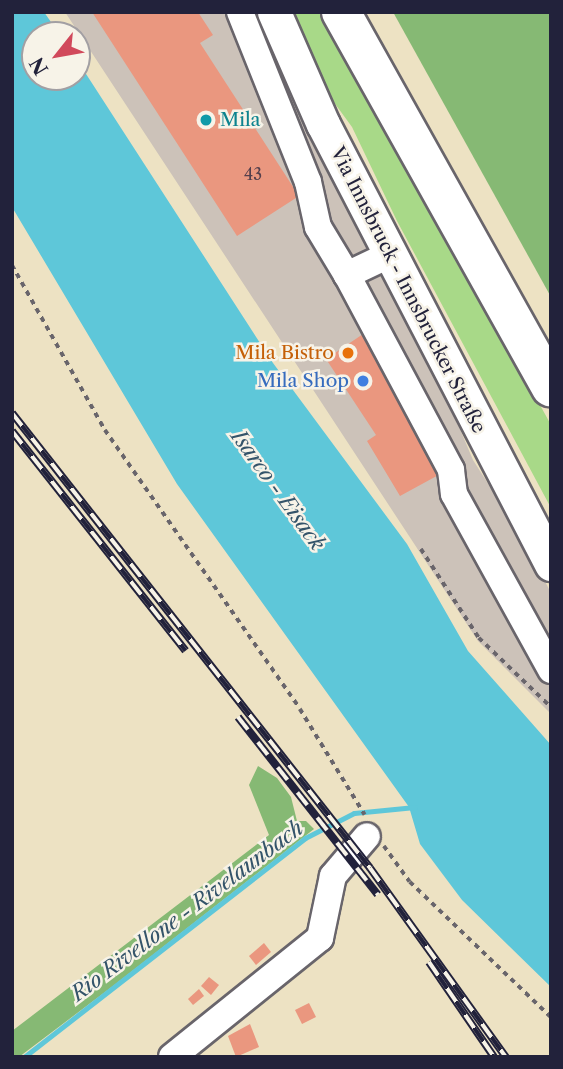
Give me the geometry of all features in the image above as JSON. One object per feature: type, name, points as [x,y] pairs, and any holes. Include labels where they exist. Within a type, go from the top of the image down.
[{"type":"highway","points":[[341,12],[551,387]]},
{"type":"highway","points":[[369,12],[551,342]]},
{"type":"main road","name":"Via Innsbruck - Innsbrucker Straße","points":[[274,12],[323,124],[551,564]]},
{"type":"lane","points":[[240,12],[308,183],[318,227],[347,275],[451,470],[454,494],[551,670]]},
{"type":"lane","points":[[347,275],[391,254]]},
{"type":"lane","points":[[172,1057],[320,937],[333,876],[367,836]]},
{"type":"path","points":[[12,265],[105,430],[300,709],[339,774]]},
{"type":"path","points":[[421,549],[480,638],[551,707]]},
{"type":"path","points":[[397,865],[551,1017]]},
{"type":"shaded area","points":[[65,12],[262,12],[435,370],[473,460],[522,537],[551,593],[551,714],[478,641],[91,52],[91,21],[71,21]]},
{"type":"green space","points":[[289,12],[324,12],[551,425],[551,508],[397,221],[352,127],[322,86]]},
{"type":"green space","points":[[393,12],[551,12],[551,297]]},
{"type":"green space","points":[[258,766],[277,778],[291,797],[297,821],[306,821],[314,829],[19,1057],[12,1057],[12,1031],[269,835],[249,785]]},
{"type":"water","name":"Isarco - Eisack","points":[[12,12],[44,12],[50,21],[21,21],[21,91],[91,91],[91,82],[273,363],[407,544],[468,651],[551,745],[551,987],[462,900],[420,844],[409,807],[177,484],[12,207]]},
{"type":"building","name":"Mila","points":[[92,12],[198,12],[213,35],[200,43],[299,196],[237,236]]},
{"type":"building","points":[[369,330],[444,472],[400,496],[367,441],[376,435],[326,359]]},
{"type":"building","points":[[264,943],[271,952],[256,965],[249,956]]},
{"type":"building","points":[[209,977],[219,985],[211,995],[201,986]]},
{"type":"building","points":[[199,989],[204,996],[193,1005],[188,999]]},
{"type":"building","points":[[309,1003],[316,1017],[302,1024],[295,1010]]},
{"type":"building","points":[[250,1024],[259,1047],[236,1057],[228,1036]]},
{"type":"waterway","name":"Rio Rivellone - Rivelaunbach","points":[[24,1057],[305,838],[354,813],[415,807]]},
{"type":"railway","points":[[12,413],[370,868],[506,1057]]},
{"type":"railway","points":[[12,431],[186,651]]},
{"type":"railway","points":[[238,717],[378,895]]},
{"type":"railway","points":[[429,962],[494,1057]]},
{"type":"place","name":"Mila","points":[[206,120]]},
{"type":"place","name":"Mila Bistro","points":[[348,353]]},
{"type":"place","name":"Mila Shop","points":[[363,381]]}]
